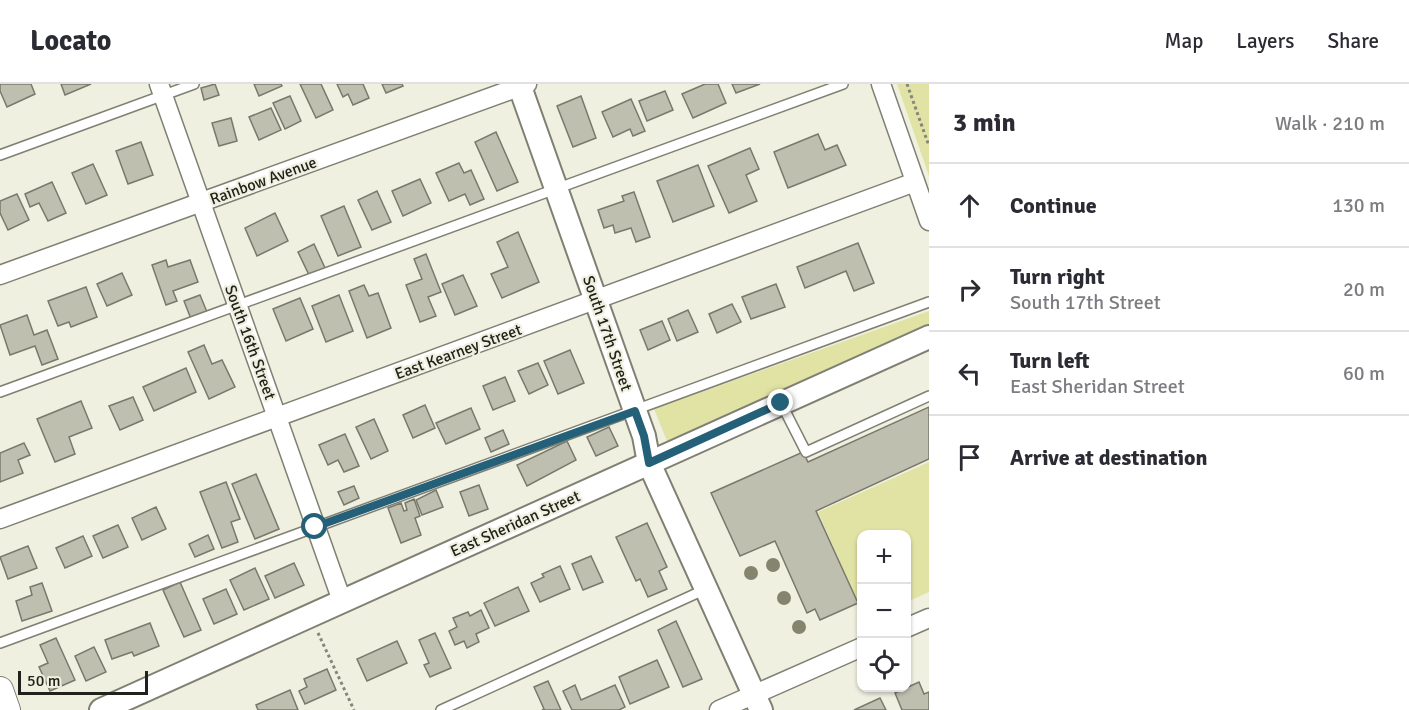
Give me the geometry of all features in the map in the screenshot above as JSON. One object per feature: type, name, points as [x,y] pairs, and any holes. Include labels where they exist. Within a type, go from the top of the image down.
[{"type":"street","points":[[881,84],[929,221]]},
{"type":"street","name":"South 17th Street","points":[[522,85],[556,189],[644,436],[649,463],[757,702]]},
{"type":"street","name":"Rainbow Avenue","points":[[0,275],[522,85]]},
{"type":"street","name":"South 16th Street","points":[[161,90],[342,601]]},
{"type":"street","name":"East Kearney Street","points":[[0,519],[915,182]]},
{"type":"street","name":"East Sheridan Street","points":[[101,710],[929,337]]},
{"type":"street","points":[[911,626],[929,618]]},
{"type":"street","points":[[719,710],[757,702],[857,649]]},
{"type":"lane","points":[[0,155],[161,90],[194,84]]},
{"type":"lane","points":[[0,392],[843,84]]},
{"type":"lane","points":[[0,643],[929,302]]},
{"type":"lane","points":[[781,403],[806,452],[929,396]]},
{"type":"lane","points":[[441,710],[706,589]]},
{"type":"path","points":[[907,84],[929,146]]},
{"type":"path","points":[[310,615],[354,710]]},
{"type":"green space","points":[[897,84],[929,84],[929,176]]},
{"type":"green space","points":[[929,311],[929,327],[667,441],[654,409]]},
{"type":"green space","points":[[929,462],[929,592],[911,600],[911,530],[857,530],[857,600],[818,512]]},
{"type":"building","points":[[0,84],[31,84],[35,94],[7,107],[0,91]]},
{"type":"building","points":[[61,84],[91,84],[65,95]]},
{"type":"building","points":[[215,84],[219,95],[204,100],[201,88]]},
{"type":"building","points":[[254,84],[281,84],[282,86],[259,96]]},
{"type":"building","points":[[300,84],[321,84],[333,110],[316,118]]},
{"type":"building","points":[[337,84],[363,84],[369,98],[353,105],[348,94],[343,97]]},
{"type":"building","points":[[382,84],[402,84],[403,86],[386,93]]},
{"type":"building","points":[[705,84],[718,84],[726,103],[693,118],[682,94]]},
{"type":"building","points":[[732,84],[760,84],[736,93]]},
{"type":"building","points":[[665,91],[673,110],[647,121],[639,101]]},
{"type":"building","points":[[290,96],[301,121],[285,129],[273,103]]},
{"type":"building","points":[[581,96],[596,138],[573,147],[557,106]]},
{"type":"building","points":[[631,99],[645,131],[633,136],[630,129],[613,137],[602,112]]},
{"type":"building","points":[[271,108],[281,130],[259,140],[249,117]]},
{"type":"building","points":[[231,118],[237,141],[219,146],[212,123]]},
{"type":"building","points":[[496,132],[518,182],[497,191],[475,142]]},
{"type":"building","points":[[818,134],[825,150],[837,145],[846,165],[788,188],[774,152]]},
{"type":"building","points":[[141,142],[153,175],[128,184],[116,151]]},
{"type":"building","points":[[750,148],[759,169],[746,175],[757,201],[729,213],[708,166]]},
{"type":"building","points":[[459,163],[464,173],[471,170],[484,199],[470,205],[465,194],[449,201],[436,173]]},
{"type":"building","points":[[93,164],[107,195],[86,204],[72,173]]},
{"type":"building","points":[[698,165],[714,206],[673,222],[657,181]]},
{"type":"building","points":[[420,179],[431,203],[403,216],[392,191]]},
{"type":"building","points":[[52,182],[66,213],[48,221],[39,203],[30,207],[25,194]]},
{"type":"building","points":[[377,191],[391,222],[372,230],[358,200]]},
{"type":"building","points":[[634,192],[650,237],[636,242],[631,228],[615,233],[613,225],[604,228],[598,210],[624,201],[622,196]]},
{"type":"building","points":[[17,194],[29,220],[8,230],[0,213],[0,201]]},
{"type":"building","points":[[344,206],[361,247],[338,256],[321,216]]},
{"type":"building","points":[[275,213],[288,241],[257,256],[245,228]]},
{"type":"building","points":[[518,232],[539,282],[502,298],[491,274],[508,267],[497,242]]},
{"type":"building","points":[[858,243],[874,283],[854,291],[846,271],[805,288],[797,267]]},
{"type":"building","points":[[314,244],[326,270],[310,277],[298,252]]},
{"type":"building","points":[[426,254],[441,292],[428,297],[436,316],[420,322],[406,285],[422,279],[414,259]]},
{"type":"building","points":[[166,260],[168,267],[190,260],[198,282],[173,291],[177,301],[166,305],[152,265]]},
{"type":"building","points":[[122,273],[132,295],[107,306],[97,284]]},
{"type":"building","points":[[463,275],[477,306],[455,315],[442,284]]},
{"type":"building","points":[[776,284],[785,307],[751,319],[742,297]]},
{"type":"building","points":[[364,285],[369,296],[378,293],[391,328],[367,338],[349,291]]},
{"type":"building","points":[[86,287],[97,317],[71,327],[69,322],[58,326],[48,301]]},
{"type":"building","points":[[200,295],[207,312],[191,319],[184,301]]},
{"type":"building","points":[[339,295],[353,331],[326,342],[312,306]]},
{"type":"building","points":[[300,298],[313,329],[286,341],[273,309]]},
{"type":"building","points":[[732,304],[741,322],[717,333],[709,314]]},
{"type":"building","points":[[688,310],[698,332],[677,341],[668,319]]},
{"type":"building","points":[[27,315],[34,335],[47,330],[58,359],[42,365],[35,346],[10,355],[0,325]]},
{"type":"building","points":[[662,321],[670,340],[648,350],[640,330]]},
{"type":"building","points":[[204,345],[212,364],[222,360],[235,387],[209,399],[188,352]]},
{"type":"building","points":[[570,350],[584,383],[558,394],[544,361]]},
{"type":"building","points":[[538,363],[548,385],[529,394],[518,371]]},
{"type":"building","points":[[186,368],[196,392],[154,411],[143,387]]},
{"type":"building","points":[[505,377],[515,401],[493,410],[483,386]]},
{"type":"building","points":[[133,397],[143,420],[120,430],[109,406]]},
{"type":"building","points":[[81,401],[92,428],[69,437],[75,454],[55,462],[37,419]]},
{"type":"building","points":[[425,405],[435,428],[413,438],[403,415]]},
{"type":"building","points":[[929,407],[929,459],[816,511],[857,601],[857,603],[820,620],[815,609],[807,613],[775,541],[740,556],[711,493],[803,452],[808,462]]},
{"type":"building","points":[[471,408],[480,429],[446,444],[436,423]]},
{"type":"building","points":[[374,419],[388,451],[371,459],[356,427]]},
{"type":"building","points":[[609,427],[618,446],[596,456],[587,437]]},
{"type":"building","points":[[503,430],[509,444],[491,452],[485,438]]},
{"type":"building","points":[[345,434],[359,466],[344,472],[338,460],[328,465],[319,445]]},
{"type":"building","points":[[567,441],[576,460],[527,486],[517,465]]},
{"type":"building","points":[[24,443],[30,455],[18,460],[23,473],[0,482],[0,453]]},
{"type":"building","points":[[256,474],[279,529],[255,539],[232,484]]},
{"type":"building","points":[[226,482],[240,519],[231,522],[238,542],[222,548],[200,492]]},
{"type":"building","points":[[479,485],[488,509],[469,516],[460,492]]},
{"type":"building","points":[[354,486],[359,498],[344,505],[338,492]]},
{"type":"building","points":[[436,490],[443,507],[422,515],[416,500]]},
{"type":"building","points":[[414,499],[420,516],[415,518],[421,535],[401,543],[388,508],[401,503],[404,511],[407,510],[405,503]]},
{"type":"building","points":[[156,507],[166,529],[142,540],[132,518]]},
{"type":"building","points":[[647,523],[667,567],[659,571],[667,589],[648,597],[640,579],[636,581],[616,537]]},
{"type":"building","points":[[118,525],[128,547],[103,558],[93,536]]},
{"type":"building","points":[[208,535],[214,549],[195,557],[189,544]]},
{"type":"building","points":[[83,536],[92,556],[65,568],[56,548]]},
{"type":"building","points":[[28,546],[37,568],[8,579],[0,557]]},
{"type":"building","points":[[591,556],[603,582],[583,590],[572,564]]},
{"type":"building","points":[[294,563],[304,585],[275,598],[265,576]]},
{"type":"building","points":[[560,566],[570,589],[540,602],[531,583],[544,577],[542,574]]},
{"type":"building","points":[[255,568],[269,599],[244,610],[230,580]]},
{"type":"building","points":[[180,582],[201,630],[184,637],[163,590]]},
{"type":"building","points":[[42,583],[52,611],[22,621],[16,601],[32,595],[30,587]]},
{"type":"building","points":[[518,587],[529,611],[495,626],[484,603]]},
{"type":"building","points":[[226,589],[237,614],[214,624],[203,599]]},
{"type":"building","points":[[481,610],[489,628],[476,634],[479,642],[467,648],[464,641],[455,645],[449,631],[457,627],[453,618],[468,612],[470,616]]},
{"type":"building","points":[[676,621],[702,679],[683,687],[658,630]]},
{"type":"building","points":[[150,623],[159,646],[134,656],[132,652],[112,659],[105,640]]},
{"type":"building","points":[[435,633],[451,668],[430,677],[424,665],[429,663],[419,640]]},
{"type":"building","points":[[56,638],[75,680],[50,691],[39,667],[48,663],[40,645]]},
{"type":"building","points":[[397,641],[407,663],[367,681],[357,659]]},
{"type":"building","points":[[94,647],[106,672],[86,681],[75,656]]},
{"type":"building","points":[[657,660],[669,687],[630,704],[619,677]]},
{"type":"building","points":[[327,669],[336,690],[305,704],[299,691],[307,687],[304,679]]},
{"type":"building","points":[[548,681],[561,710],[542,710],[544,709],[534,687]]},
{"type":"building","points":[[919,682],[924,694],[929,692],[929,710],[902,710],[895,693],[911,692],[911,686]]},
{"type":"building","points":[[575,685],[581,700],[615,685],[625,707],[619,710],[572,710],[563,691]]},
{"type":"building","points":[[290,690],[298,710],[258,710],[256,705]]},
{"type":"building","points":[[880,698],[886,710],[854,710]]},
{"type":"route","points":[[315,527],[635,411],[644,436],[649,463],[781,403]]}]
